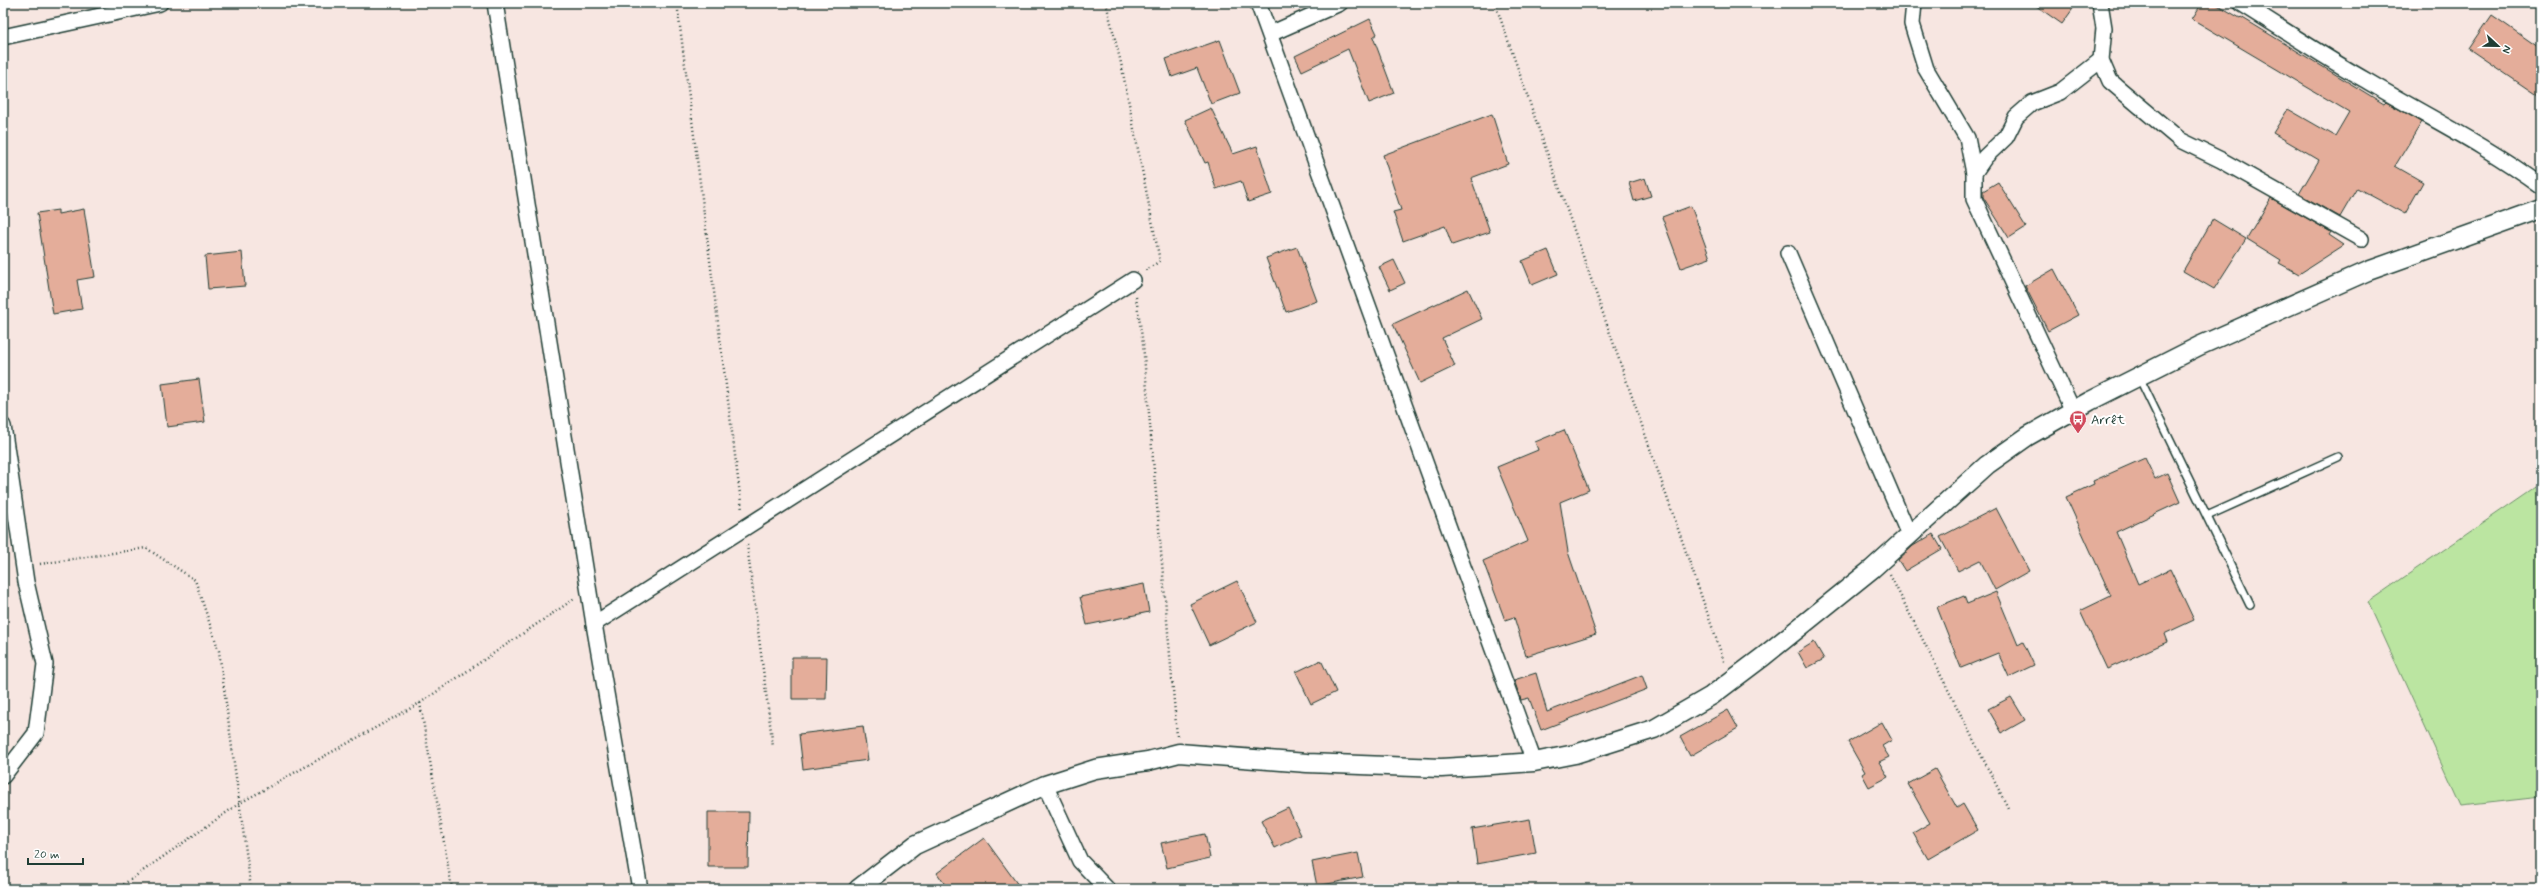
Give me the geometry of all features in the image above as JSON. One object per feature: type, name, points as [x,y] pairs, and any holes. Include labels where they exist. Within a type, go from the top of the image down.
[{"type":"street","points":[[3,37],[160,3]]},
{"type":"street","points":[[495,3],[588,589],[640,889]]},
{"type":"street","points":[[1258,3],[1534,762]]},
{"type":"street","points":[[1270,34],[1340,3]]},
{"type":"street","points":[[1914,3],[1912,24],[1926,69],[1967,138],[1974,173],[1974,198],[2073,410]]},
{"type":"street","points":[[2100,3],[2104,28],[2101,60],[2110,81],[2180,140],[2221,160],[2361,239]]},
{"type":"street","points":[[2241,3],[2367,82],[2467,138],[2541,186]]},
{"type":"street","points":[[1974,173],[1985,157],[2006,137],[2016,118],[2032,104],[2060,92],[2101,60]]},
{"type":"street","points":[[858,889],[915,845],[1045,785],[1095,769],[1148,761],[1179,753],[1307,763],[1441,768],[1534,762],[1576,754],[1654,728],[1711,696],[1731,681],[1883,559],[1987,465],[2028,436],[2073,410],[2199,346],[2368,271],[2541,209]]},
{"type":"street","points":[[1788,253],[1908,536]]},
{"type":"street","points":[[594,624],[1132,280]]},
{"type":"street","points":[[3,426],[24,566],[45,664],[36,733],[3,776]]},
{"type":"street","points":[[1045,785],[1080,861],[1107,889]]},
{"type":"lane","points":[[2139,376],[2250,605]]},
{"type":"lane","points":[[2207,516],[2338,458]]},
{"type":"path","points":[[677,3],[773,747]]},
{"type":"path","points":[[1106,3],[1121,62],[1160,261],[1132,280],[1143,344],[1179,753]]},
{"type":"path","points":[[1495,3],[1731,681]]},
{"type":"path","points":[[24,566],[146,548],[195,580],[219,651],[250,889]]},
{"type":"path","points":[[1883,559],[2009,810]]},
{"type":"path","points":[[117,889],[240,803],[420,703],[588,589]]},
{"type":"path","points":[[420,703],[452,889]]},
{"type":"green space","points":[[2541,483],[2541,797],[2461,806],[2368,602]]},
{"type":"building","points":[[2032,3],[2077,3],[2062,24]]},
{"type":"building","points":[[2202,3],[2214,3],[2240,18],[2241,17],[2384,104],[2386,102],[2422,122],[2395,166],[2423,182],[2405,214],[2357,188],[2340,217],[2299,194],[2319,160],[2273,133],[2288,109],[2335,136],[2349,112],[2192,19]]},
{"type":"building","points":[[2492,15],[2541,49],[2541,98],[2469,49]]},
{"type":"building","points":[[1370,19],[1377,34],[1373,37],[1394,93],[1369,103],[1348,49],[1302,71],[1295,56]]},
{"type":"building","points":[[1220,40],[1240,93],[1211,104],[1197,68],[1172,77],[1166,59]]},
{"type":"building","points":[[1211,108],[1233,154],[1257,146],[1272,194],[1248,202],[1241,181],[1216,189],[1208,162],[1205,163],[1185,120]]},
{"type":"building","points":[[1492,114],[1508,164],[1471,178],[1490,232],[1452,245],[1445,226],[1403,241],[1393,212],[1401,210],[1383,155]]},
{"type":"building","points":[[1645,178],[1651,196],[1634,201],[1629,183]]},
{"type":"building","points":[[1998,182],[2026,227],[2009,238],[1983,197],[1983,191]]},
{"type":"building","points":[[2271,198],[2331,232],[2329,235],[2344,245],[2299,274],[2279,263],[2281,260],[2247,239]]},
{"type":"building","points":[[1691,206],[1710,258],[1681,268],[1662,217]]},
{"type":"building","points":[[84,209],[95,277],[77,280],[82,309],[53,314],[37,213],[58,210],[58,214]]},
{"type":"building","points":[[2213,219],[2246,239],[2214,289],[2183,271]]},
{"type":"building","points":[[1297,247],[1317,301],[1286,312],[1266,258]]},
{"type":"building","points":[[1548,250],[1558,274],[1532,285],[1522,261]]},
{"type":"building","points":[[242,252],[245,286],[208,289],[205,256]]},
{"type":"building","points":[[1394,260],[1405,283],[1390,290],[1379,267]]},
{"type":"building","points":[[2054,269],[2078,315],[2048,331],[2025,286]]},
{"type":"building","points":[[1468,289],[1482,319],[1442,338],[1455,366],[1420,383],[1393,324]]},
{"type":"building","points":[[199,379],[205,422],[167,427],[162,384]]},
{"type":"building","points":[[1564,430],[1589,490],[1560,502],[1568,552],[1596,634],[1526,656],[1514,617],[1505,620],[1483,561],[1528,541],[1497,467],[1538,450],[1535,442]]},
{"type":"building","points":[[2145,458],[2155,479],[2167,473],[2180,502],[2116,532],[2138,584],[2170,569],[2194,620],[2164,634],[2167,642],[2107,669],[2080,611],[2111,596],[2066,497],[2094,484],[2093,481]]},
{"type":"building","points":[[1996,508],[2029,571],[1995,590],[1980,560],[1958,571],[1940,537]]},
{"type":"building","points":[[1933,534],[1942,549],[1905,571],[1898,560],[1913,546]]},
{"type":"building","points":[[1237,581],[1257,622],[1209,645],[1190,604]]},
{"type":"building","points":[[1144,584],[1149,612],[1087,625],[1080,597]]},
{"type":"building","points":[[1996,592],[2018,645],[2023,642],[2034,665],[2009,677],[1998,653],[1961,668],[1937,607],[1964,596],[1967,604]]},
{"type":"building","points":[[1814,642],[1824,659],[1807,668],[1798,652]]},
{"type":"building","points":[[792,657],[827,657],[826,699],[792,699]]},
{"type":"building","points":[[1321,660],[1336,692],[1311,704],[1296,672]]},
{"type":"building","points":[[1536,673],[1547,712],[1642,675],[1647,689],[1541,730],[1529,698],[1521,700],[1514,680]]},
{"type":"building","points":[[2011,697],[2025,720],[2002,733],[1988,709]]},
{"type":"building","points":[[1728,710],[1738,728],[1690,756],[1680,737]]},
{"type":"building","points":[[1882,722],[1892,740],[1882,746],[1889,757],[1879,762],[1888,777],[1869,787],[1862,774],[1865,772],[1848,742]]},
{"type":"building","points":[[863,726],[868,760],[803,769],[799,734]]},
{"type":"building","points":[[1935,769],[1957,808],[1963,804],[1978,830],[1928,859],[1913,833],[1930,823],[1908,784]]},
{"type":"building","points":[[1288,808],[1301,835],[1275,848],[1261,821]]},
{"type":"building","points":[[708,812],[749,812],[748,867],[708,867]]},
{"type":"building","points":[[1530,819],[1536,853],[1477,864],[1472,829]]},
{"type":"building","points":[[1205,834],[1210,858],[1167,868],[1161,843]]},
{"type":"building","points":[[984,838],[1021,889],[948,889],[937,873]]},
{"type":"building","points":[[1358,853],[1363,877],[1317,886],[1312,862]]},
{"type":"place","name":"Arrêt","points":[[2078,434]]}]
